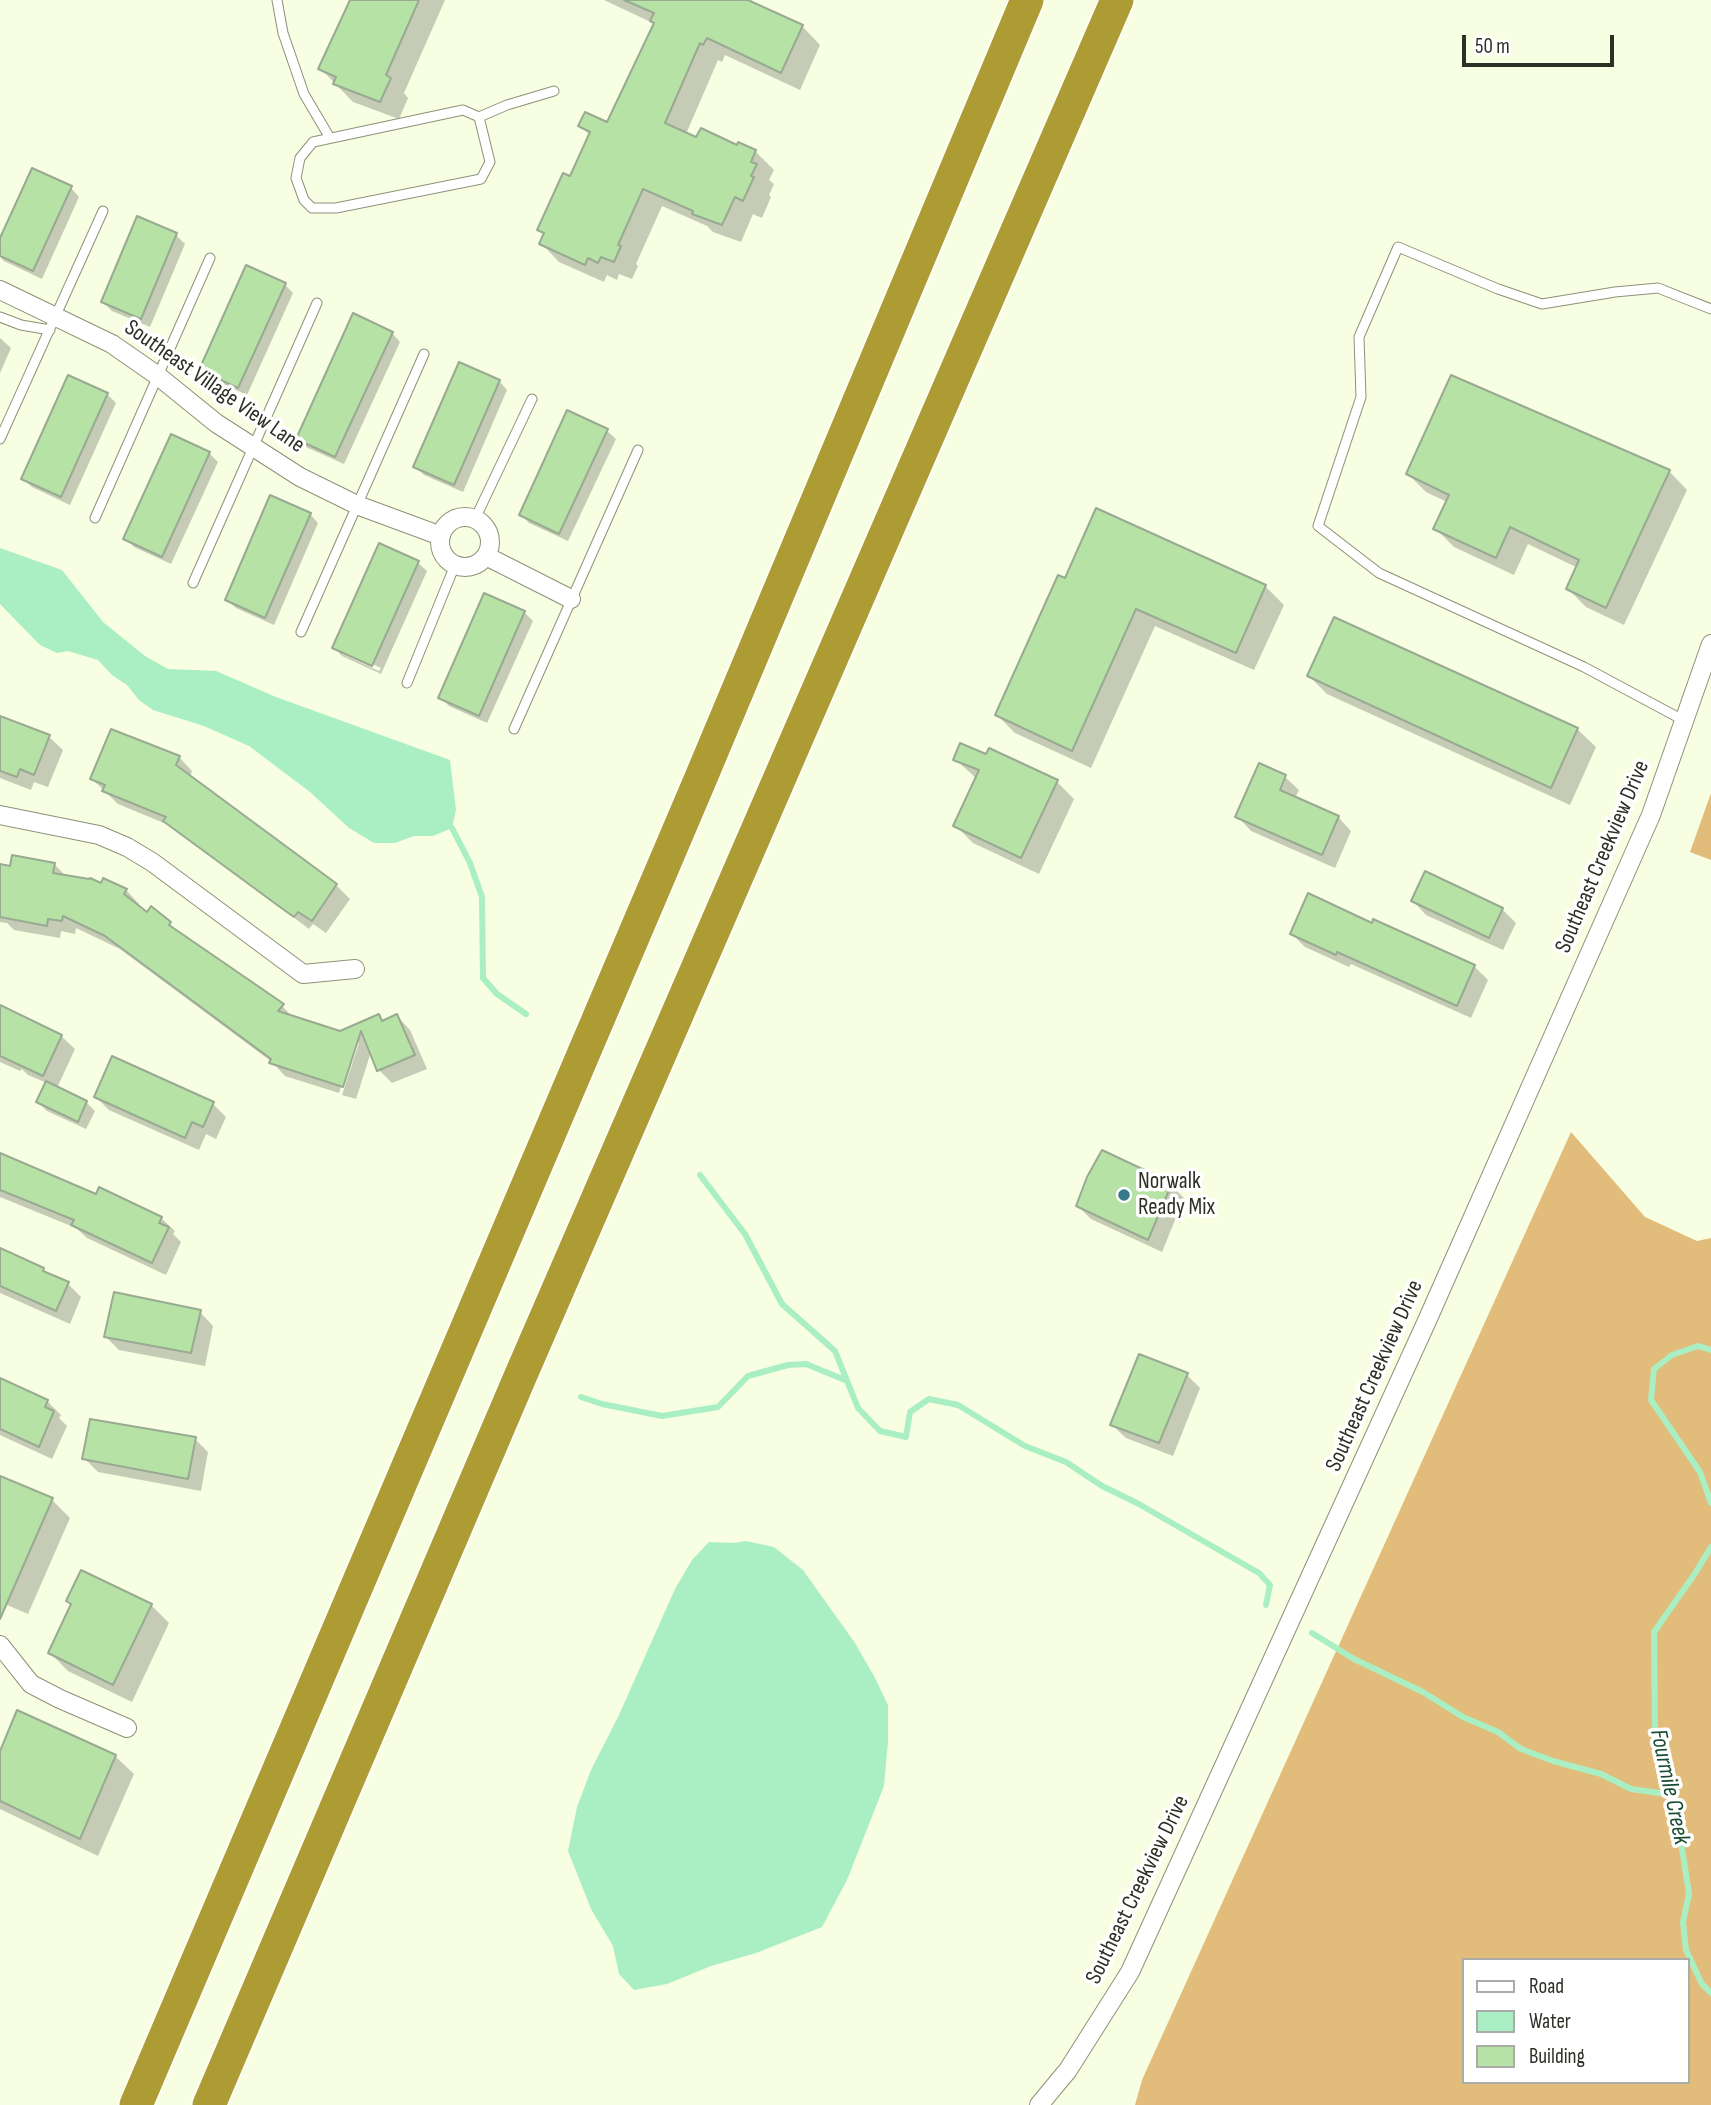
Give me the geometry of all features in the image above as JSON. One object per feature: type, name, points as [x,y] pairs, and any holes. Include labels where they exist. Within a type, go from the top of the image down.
[{"type":"highway","points":[[136,2105],[700,780],[1027,0]]},
{"type":"highway","points":[[209,2105],[520,1377],[1117,0]]},
{"type":"street","name":"Southeast Village View Lane","points":[[0,290],[53,323],[112,344],[158,376],[216,424],[300,477],[357,505],[440,536]]},
{"type":"street","points":[[454,519],[475,519],[482,523],[489,535],[491,543],[486,556],[481,562],[470,567],[454,565],[443,554],[440,536],[447,524],[454,519]]},
{"type":"street","points":[[486,556],[571,599]]},
{"type":"street","name":"Southeast Creekview Drive","points":[[1039,2105],[1068,2070],[1135,1961],[1426,1323],[1636,850],[1651,815],[1711,644]]},
{"type":"street","points":[[0,815],[99,835],[127,847],[152,862],[303,974],[355,969]]},
{"type":"street","points":[[0,1645],[31,1684],[127,1728]]},
{"type":"lane","points":[[277,0],[283,33],[304,94],[330,138]]},
{"type":"lane","points":[[479,117],[490,162],[481,179],[336,208],[312,208],[304,200],[296,178],[300,158],[313,142],[463,110],[479,117],[507,105],[554,91]]},
{"type":"lane","points":[[0,439],[103,211]]},
{"type":"lane","points":[[1683,720],[1584,667],[1379,573],[1318,526],[1361,397],[1359,337],[1398,247],[1498,289],[1542,304],[1658,288],[1711,309]]},
{"type":"lane","points":[[95,518],[210,258]]},
{"type":"lane","points":[[193,583],[317,303]]},
{"type":"lane","points":[[0,317],[21,325],[53,323]]},
{"type":"lane","points":[[301,632],[424,354]]},
{"type":"lane","points":[[475,519],[532,399]]},
{"type":"lane","points":[[514,729],[638,450]]},
{"type":"lane","points":[[407,682],[454,565]]},
{"type":"shaded area","points":[[1711,793],[1711,860],[1690,852]]},
{"type":"shaded area","points":[[1571,1132],[1645,1217],[1697,1241],[1711,1238],[1711,2105],[1135,2105],[1142,2080]]},
{"type":"water","points":[[0,548],[62,570],[103,622],[145,656],[168,669],[216,671],[276,697],[450,760],[456,810],[452,828],[433,836],[414,836],[395,843],[374,843],[349,828],[310,792],[249,746],[204,726],[153,710],[98,660],[68,651],[57,653],[40,645],[0,604]]},
{"type":"water","points":[[746,1541],[774,1547],[803,1570],[855,1643],[874,1676],[888,1705],[884,1786],[847,1880],[822,1927],[667,1984],[634,1990],[619,1974],[613,1946],[591,1909],[568,1851],[577,1807],[591,1770],[619,1715],[675,1589],[692,1560],[709,1542]]},
{"type":"building","points":[[350,0],[419,0],[386,75],[391,78],[380,102],[333,84],[336,77],[318,69]]},
{"type":"building","points":[[624,0],[748,0],[803,25],[781,73],[707,38],[703,45],[700,43],[665,123],[696,137],[701,128],[737,145],[738,142],[756,150],[751,162],[757,164],[751,176],[754,177],[743,201],[735,197],[722,225],[692,214],[693,211],[643,189],[618,245],[621,246],[614,262],[601,257],[598,263],[588,258],[585,265],[539,244],[544,233],[537,230],[563,173],[570,176],[590,132],[578,126],[585,112],[607,122],[654,23],[650,21],[654,13]]},
{"type":"building","points":[[32,168],[72,186],[33,271],[0,256],[0,238]]},
{"type":"building","points":[[137,216],[177,233],[141,319],[101,302]]},
{"type":"building","points":[[246,265],[286,283],[238,388],[199,370]]},
{"type":"building","points":[[353,313],[393,332],[335,457],[296,439]]},
{"type":"building","points":[[459,362],[500,380],[454,485],[413,467]]},
{"type":"building","points":[[68,375],[108,393],[61,497],[21,479]]},
{"type":"building","points":[[1451,375],[1670,470],[1606,608],[1566,589],[1579,560],[1510,527],[1496,558],[1433,529],[1449,495],[1406,474]]},
{"type":"building","points":[[567,410],[608,429],[559,534],[519,515]]},
{"type":"building","points":[[171,434],[210,452],[162,557],[123,539]]},
{"type":"building","points":[[270,495],[311,513],[265,618],[225,600]]},
{"type":"building","points":[[1096,508],[1266,585],[1236,653],[1136,609],[1072,751],[995,715],[1058,575],[1065,578]]},
{"type":"building","points":[[379,543],[419,561],[372,666],[332,648]]},
{"type":"building","points":[[484,593],[525,611],[479,716],[438,698]]},
{"type":"building","points":[[1334,617],[1578,728],[1551,788],[1307,676]]},
{"type":"building","points":[[0,716],[50,735],[34,775],[20,769],[17,777],[0,771]]},
{"type":"building","points":[[111,729],[180,756],[176,765],[337,884],[312,921],[298,912],[294,917],[163,821],[166,817],[102,791],[105,785],[90,779]]},
{"type":"building","points":[[960,743],[986,754],[989,748],[1058,780],[1021,858],[953,826],[979,770],[953,760]]},
{"type":"building","points":[[1259,763],[1286,775],[1280,790],[1339,816],[1322,855],[1235,817]]},
{"type":"building","points":[[12,855],[55,863],[53,873],[90,878],[101,883],[103,878],[127,889],[124,894],[147,912],[151,906],[171,922],[169,925],[284,1004],[278,1011],[340,1031],[379,1014],[382,1021],[397,1014],[415,1055],[377,1071],[361,1031],[343,1087],[269,1063],[271,1059],[105,936],[63,916],[62,921],[48,919],[47,926],[0,917],[0,864],[10,866]]},
{"type":"building","points":[[1425,871],[1503,908],[1489,938],[1411,901]]},
{"type":"building","points":[[1308,893],[1372,923],[1373,919],[1475,965],[1457,1006],[1290,934]]},
{"type":"building","points":[[0,1005],[62,1035],[43,1076],[0,1056]]},
{"type":"building","points":[[112,1056],[214,1102],[203,1127],[192,1122],[185,1138],[94,1097]]},
{"type":"building","points":[[46,1081],[87,1101],[78,1122],[36,1102]]},
{"type":"building","name":"Norwalk Ready Mix","points":[[1102,1150],[1172,1183],[1148,1240],[1076,1206],[1087,1177]]},
{"type":"building","points":[[0,1153],[96,1194],[99,1187],[162,1217],[159,1223],[169,1227],[152,1263],[71,1225],[74,1220],[0,1190]]},
{"type":"building","points":[[0,1248],[69,1282],[56,1311],[0,1286]]},
{"type":"building","points":[[114,1292],[201,1310],[191,1353],[104,1337]]},
{"type":"building","points":[[1139,1354],[1188,1373],[1159,1443],[1110,1425]]},
{"type":"building","points":[[0,1378],[48,1400],[45,1407],[54,1411],[39,1447],[0,1429]]},
{"type":"building","points":[[90,1419],[196,1437],[188,1479],[82,1459]]},
{"type":"building","points":[[0,1476],[53,1498],[0,1619]]},
{"type":"building","points":[[81,1570],[152,1604],[113,1685],[48,1653],[71,1604],[66,1601]]},
{"type":"building","points":[[17,1710],[116,1755],[80,1839],[0,1801],[0,1751]]},
{"type":"waterway","points":[[452,828],[470,863],[482,897],[483,978],[497,994],[526,1014]]},
{"type":"waterway","points":[[700,1175],[745,1234],[782,1304],[835,1351],[858,1408],[880,1431],[906,1437],[910,1412],[929,1399],[958,1405],[1025,1446],[1066,1462],[1102,1486],[1259,1573],[1270,1585],[1266,1605]]},
{"type":"waterway","name":"Fourmile Creek","points":[[1711,1350],[1698,1346],[1672,1355],[1654,1369],[1651,1400],[1700,1472],[1711,1503]]},
{"type":"waterway","points":[[581,1397],[662,1416],[718,1407],[748,1376],[788,1365],[806,1364],[845,1380]]},
{"type":"waterway","name":"Fourmile Creek","points":[[1690,1958],[1686,1950],[1683,1922],[1689,1894],[1670,1770],[1655,1737],[1654,1632],[1711,1547]]},
{"type":"waterway","points":[[1312,1633],[1354,1659],[1423,1692],[1463,1717],[1498,1732],[1521,1749],[1601,1774],[1631,1789],[1674,1795]]},
{"type":"waterway","name":"Fourmile Creek","points":[[1690,1958],[1702,1984],[1711,1993]]},
{"type":"place","name":"Norwalk Ready Mix","points":[[1124,1195]]}]
